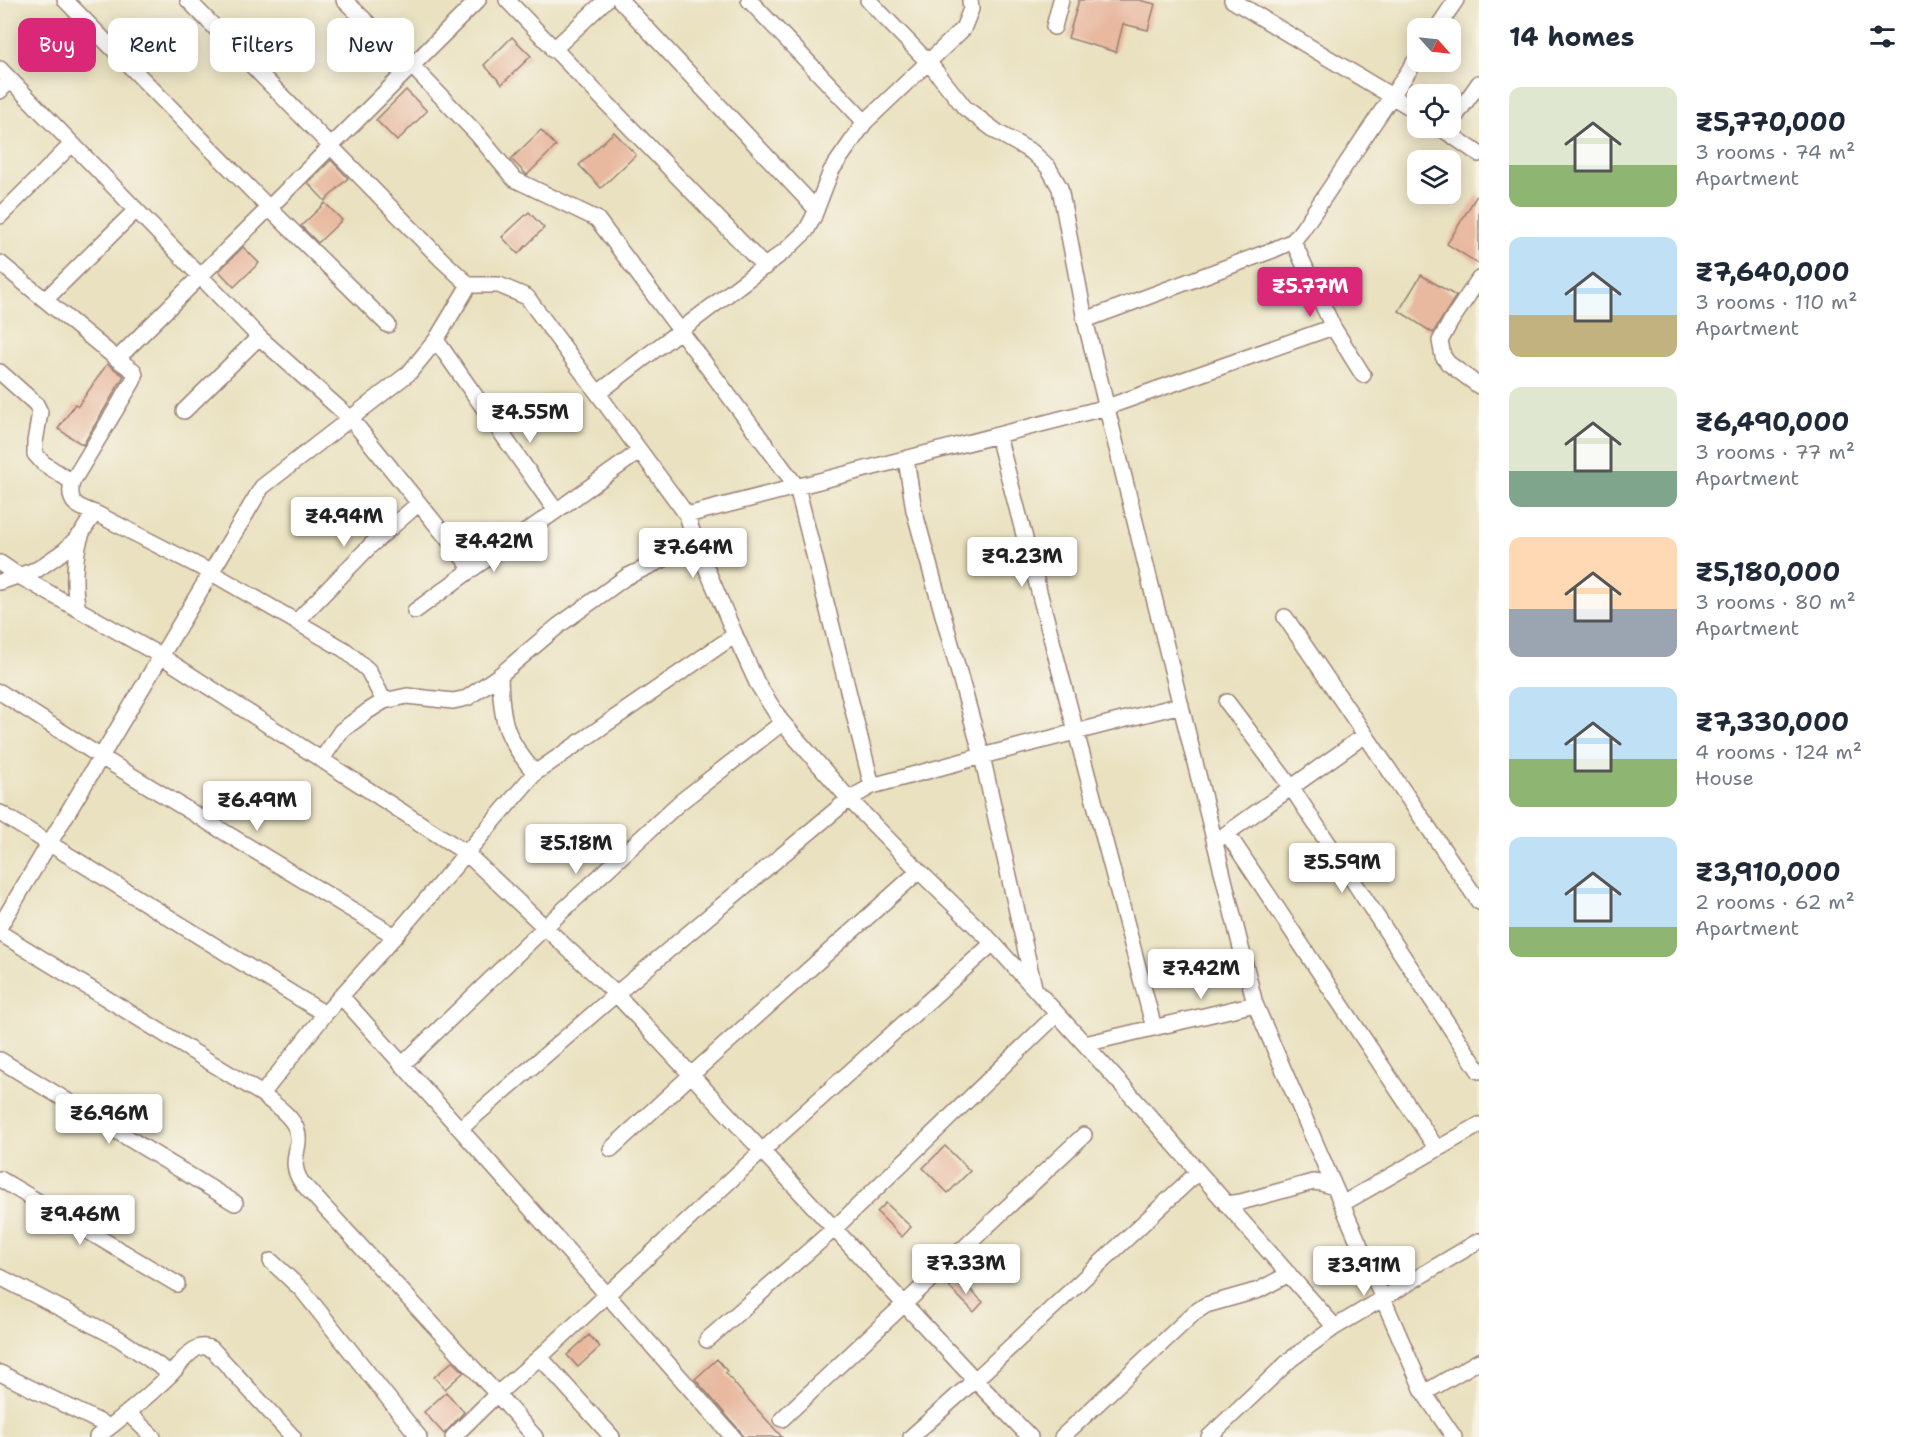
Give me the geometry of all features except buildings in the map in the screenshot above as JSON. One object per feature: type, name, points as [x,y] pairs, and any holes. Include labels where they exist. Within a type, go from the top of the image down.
[{"type":"street","points":[[65,0],[268,207],[388,325]]},
{"type":"street","points":[[188,0],[469,285],[499,285],[527,297],[687,515],[696,544],[735,635],[757,683],[782,723],[849,799],[993,943],[1335,1327]]},
{"type":"street","points":[[344,0],[363,18]]},
{"type":"street","points":[[414,64],[478,0]]},
{"type":"street","points":[[507,0],[765,267]]},
{"type":"street","points":[[553,50],[606,0]]},
{"type":"street","points":[[620,0],[816,209]]},
{"type":"street","points":[[749,0],[865,122]]},
{"type":"street","points":[[868,0],[929,63],[965,108],[978,119],[1032,152],[1048,167],[1060,188],[1085,320],[1181,705],[1221,838],[1255,1004],[1424,1393],[1454,1437]]},
{"type":"street","points":[[598,393],[765,267],[806,231],[831,171],[865,122],[963,29],[971,9],[970,0]]},
{"type":"street","points":[[1054,27],[1061,0]]},
{"type":"street","points":[[1232,0],[1407,105]]},
{"type":"street","points":[[1444,18],[1456,0]]},
{"type":"street","points":[[414,68],[477,134],[514,178],[597,219],[797,487],[872,786]]},
{"type":"street","points":[[117,359],[406,72]]},
{"type":"street","points":[[1085,320],[1293,241],[1407,72]]},
{"type":"street","points":[[3,80],[72,144],[259,337],[351,419],[472,568]]},
{"type":"street","points":[[1461,108],[1479,83]]},
{"type":"street","points":[[1459,138],[1479,154]]},
{"type":"street","points":[[0,216],[72,144]]},
{"type":"street","points":[[46,299],[136,210]]},
{"type":"street","points":[[1293,241],[1333,327],[1363,375]]},
{"type":"street","points":[[0,263],[117,359],[135,371],[135,376],[72,482],[70,491],[78,507],[95,513],[212,573],[345,650],[368,670],[384,701]]},
{"type":"street","points":[[1479,279],[1440,341],[1443,356],[1448,363],[1479,386]]},
{"type":"street","points":[[0,926],[262,487],[409,374],[435,340],[469,285]]},
{"type":"street","points":[[687,515],[1107,407],[1333,327]]},
{"type":"street","points":[[183,411],[259,337]]},
{"type":"street","points":[[435,340],[556,511]]},
{"type":"street","points":[[0,372],[36,404],[40,412],[35,454],[43,463],[72,482]]},
{"type":"street","points":[[998,436],[1154,1028]]},
{"type":"street","points":[[415,611],[472,568],[640,451]]},
{"type":"street","points":[[906,459],[914,510],[982,756],[1035,989]]},
{"type":"street","points":[[296,622],[371,545],[419,503]]},
{"type":"street","points":[[0,582],[38,569],[64,551],[82,533],[95,513]]},
{"type":"street","points":[[78,609],[74,592],[82,533]]},
{"type":"street","points":[[322,759],[341,731],[384,701],[407,696],[453,701],[467,698],[500,675],[558,626],[626,577],[696,544]]},
{"type":"street","points":[[0,563],[161,656],[466,853],[616,994],[1030,1437]]},
{"type":"street","points":[[1285,617],[1479,902]]},
{"type":"street","points":[[262,1094],[325,1014],[396,936],[535,773],[735,635]]},
{"type":"street","points":[[500,675],[504,725],[519,754],[535,773]]},
{"type":"street","points":[[0,692],[396,936]]},
{"type":"street","points":[[1227,702],[1291,788],[1479,1071]]},
{"type":"street","points":[[460,1129],[616,994],[849,799],[872,786],[1181,705]]},
{"type":"street","points":[[402,1065],[545,927],[679,803],[782,723]]},
{"type":"street","points":[[1221,838],[1365,735]]},
{"type":"street","points":[[0,813],[325,1014]]},
{"type":"street","points":[[1221,838],[1437,1149]]},
{"type":"street","points":[[612,1149],[691,1075],[919,871]]},
{"type":"street","points":[[0,933],[262,1094],[285,1114],[296,1128],[298,1140],[294,1157],[295,1173],[302,1183],[535,1437]]},
{"type":"street","points":[[453,1437],[762,1151],[993,943]]},
{"type":"street","points":[[341,996],[733,1437]]},
{"type":"street","points":[[1085,1044],[1255,1004]]},
{"type":"street","points":[[707,1340],[834,1229],[1058,1014]]},
{"type":"street","points":[[0,1060],[235,1203]]},
{"type":"street","points":[[1342,1204],[1479,1125]]},
{"type":"street","points":[[782,1419],[1084,1135]]},
{"type":"street","points":[[911,1437],[1198,1172]]},
{"type":"street","points":[[0,1179],[177,1284]]},
{"type":"street","points":[[1226,1204],[1312,1182],[1334,1187]]},
{"type":"street","points":[[1209,1437],[1291,1359],[1335,1327],[1479,1241]]},
{"type":"street","points":[[271,1261],[302,1290],[419,1437]]},
{"type":"street","points":[[1062,1437],[1194,1312],[1206,1305],[1259,1290],[1289,1274]]},
{"type":"street","points":[[0,1277],[118,1338],[171,1374]]},
{"type":"street","points":[[98,1437],[128,1413],[193,1351],[206,1346],[213,1350],[293,1437]]},
{"type":"street","points":[[540,1357],[612,1437]]},
{"type":"street","points":[[1424,1393],[1479,1361]]},
{"type":"street","points":[[0,1373],[110,1427]]},
{"type":"street","points":[[128,1413],[153,1437]]}]
